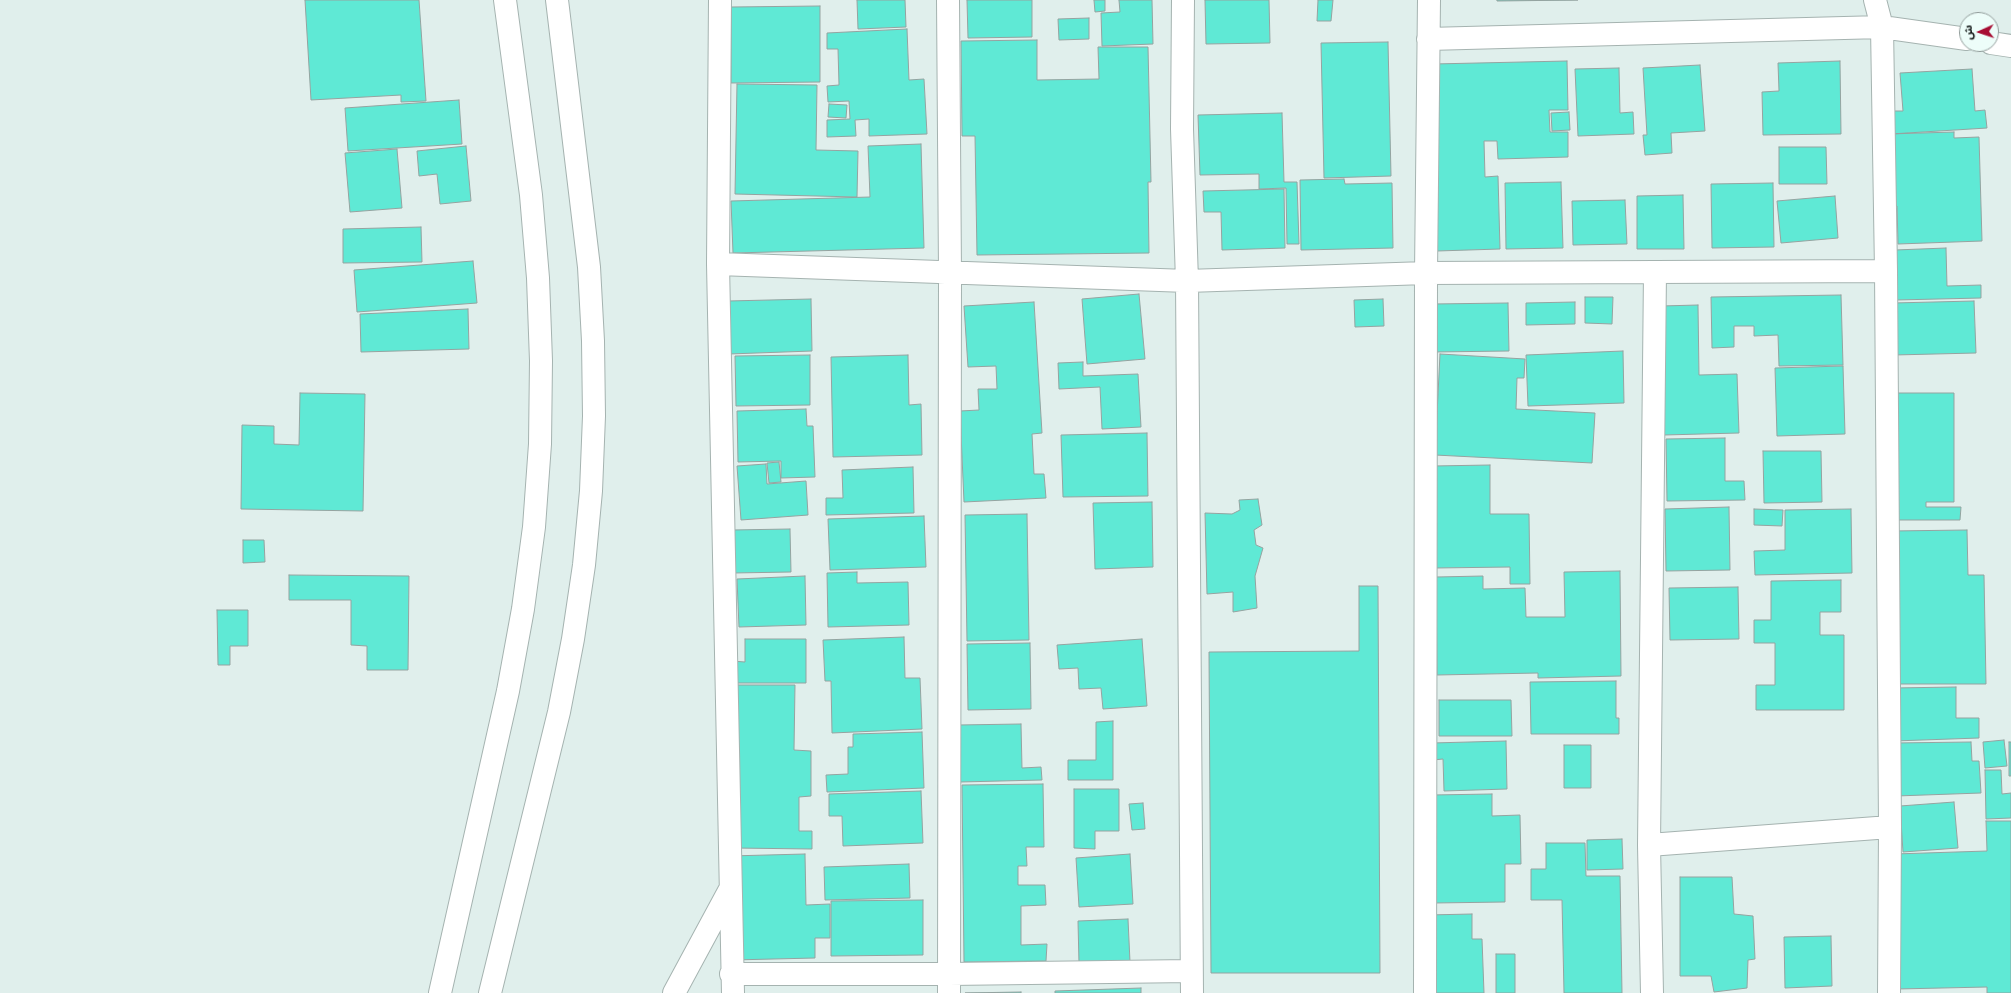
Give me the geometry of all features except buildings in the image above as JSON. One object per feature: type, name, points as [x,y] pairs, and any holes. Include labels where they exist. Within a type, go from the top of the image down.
[{"type":"street","points":[[440,993],[508,691],[524,610],[534,527],[540,444],[541,361],[538,278],[531,195],[506,0]]},
{"type":"street","points":[[490,993],[559,712],[573,639],[584,565],[591,491],[594,416],[593,341],[589,267],[557,0]]},
{"type":"street","points":[[720,0],[718,264],[732,984],[949,984],[1191,971]]},
{"type":"street","points":[[948,0],[950,273],[949,984]]},
{"type":"street","points":[[1183,0],[1182,129],[1187,281],[1192,993]]},
{"type":"street","points":[[1425,993],[1426,273],[1429,0]]},
{"type":"street","points":[[1875,0],[1882,27],[1886,271],[1890,827],[1888,993]]},
{"type":"street","points":[[1428,39],[1882,27],[1959,38]]},
{"type":"street","points":[[1999,44],[2011,46]]},
{"type":"street","points":[[718,264],[1187,281],[1426,273],[1886,271]]},
{"type":"street","points":[[1652,993],[1648,845],[1655,272]]},
{"type":"street","points":[[1648,845],[1890,827]]},
{"type":"street","points":[[674,993],[730,890]]}]
